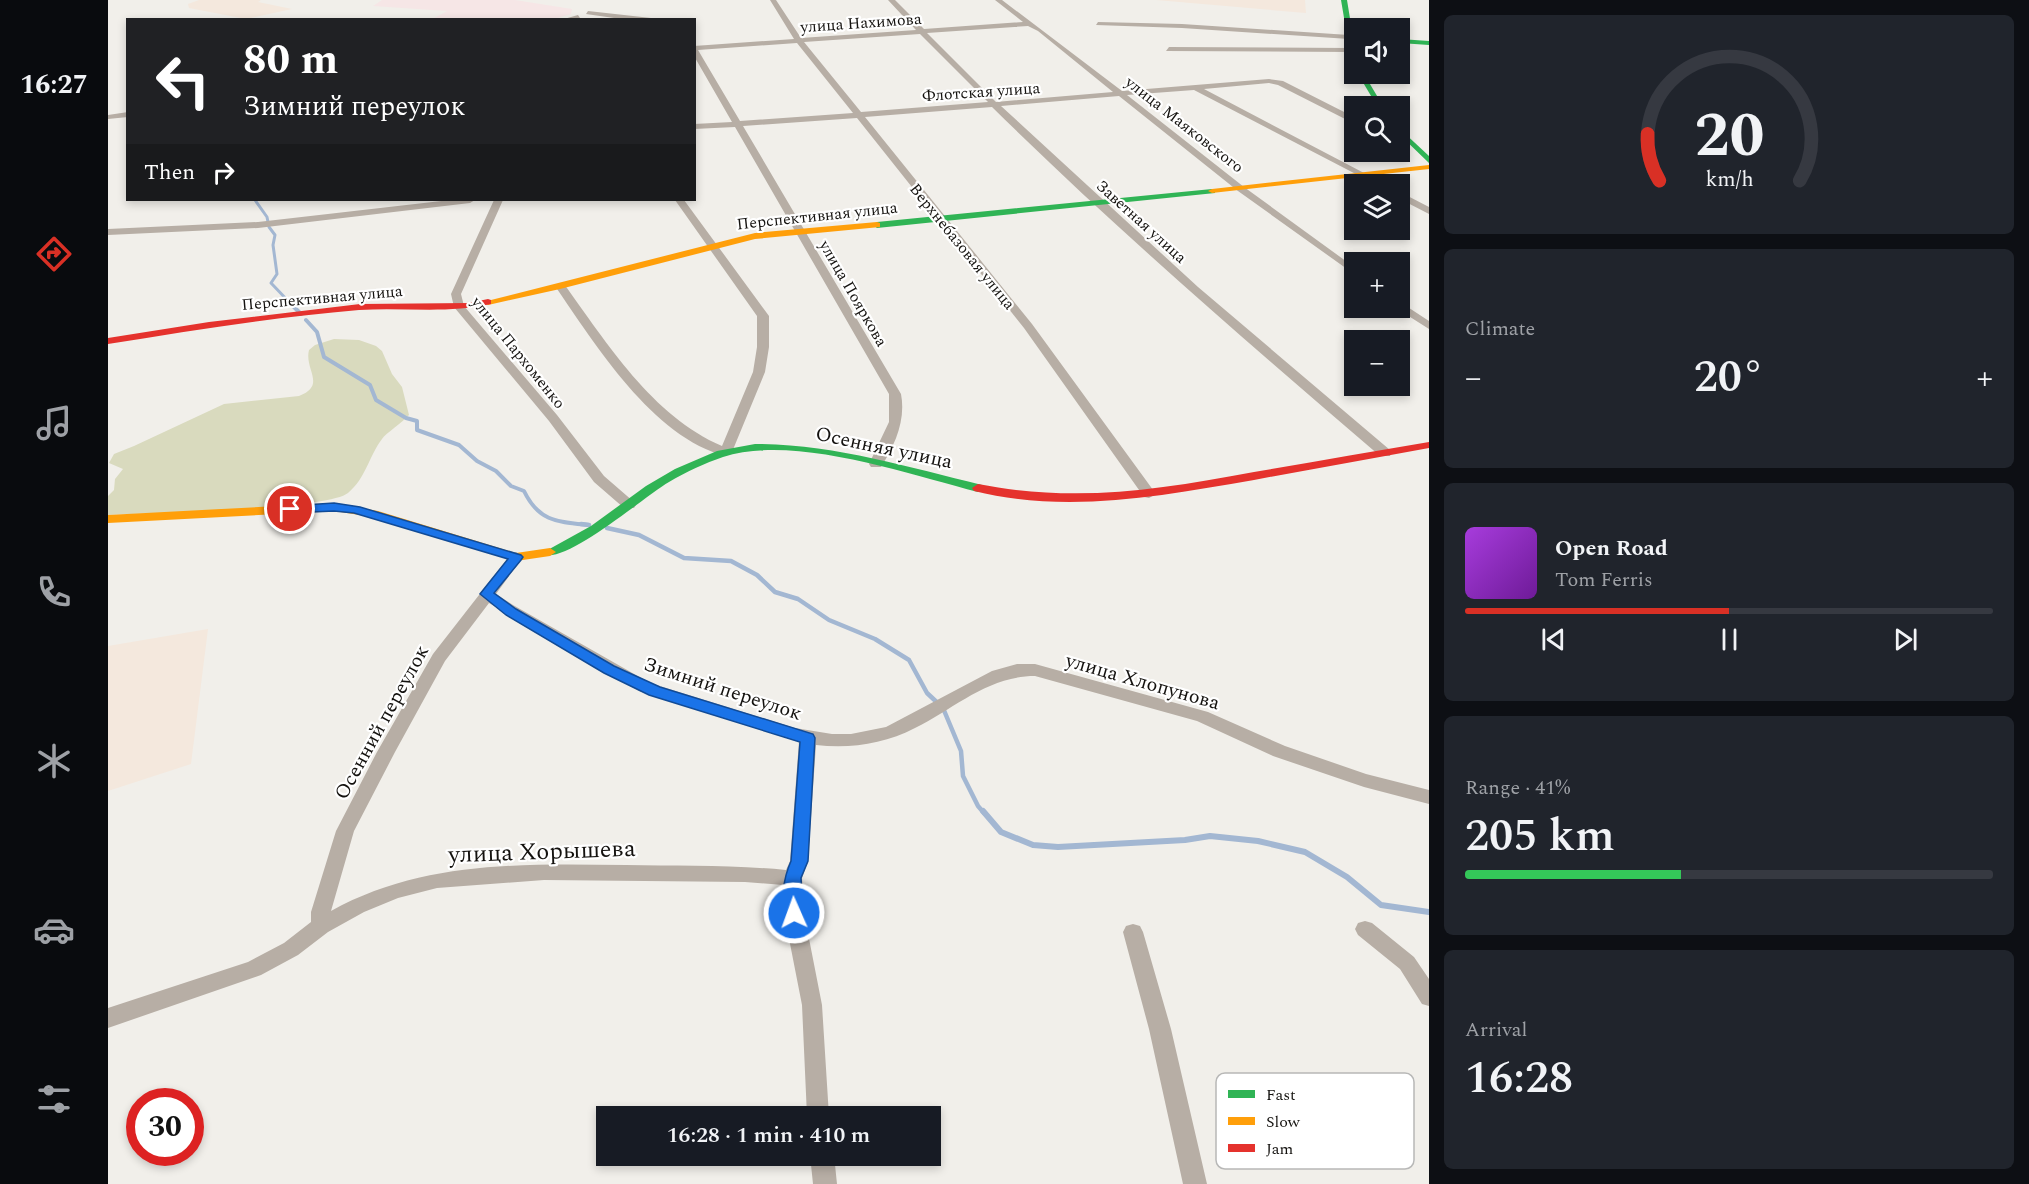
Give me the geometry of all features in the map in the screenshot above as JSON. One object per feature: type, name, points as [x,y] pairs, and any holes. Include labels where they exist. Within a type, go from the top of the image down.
[{"type":"street","name":"Верхнебазовая улица","points":[[773,0],[798,39],[860,115],[939,219],[1035,336],[1149,494]]},
{"type":"street","name":"Заветная улица","points":[[891,0],[920,31],[1100,204],[1285,369],[1385,453]]},
{"type":"street","name":"улица Маяковского","points":[[998,0],[1040,30],[1241,189],[1344,264]]},
{"type":"street","points":[[1344,0],[1347,18]]},
{"type":"street","points":[[572,18],[589,14],[630,18]]},
{"type":"street","name":"улица Нахимова","points":[[696,48],[1029,24]]},
{"type":"street","points":[[1098,24],[1182,26],[1344,45]]},
{"type":"street","points":[[1410,42],[1429,43]]},
{"type":"street","points":[[1169,49],[1344,46]]},
{"type":"street","name":"улица Пояркова","points":[[696,52],[895,394],[898,405],[896,422],[876,464]]},
{"type":"street","name":"Флотская улица","points":[[696,127],[1122,95],[1269,81],[1280,83],[1344,115]]},
{"type":"street","points":[[1195,87],[1361,174]]},
{"type":"street","points":[[108,117],[126,114]]},
{"type":"street","points":[[1410,141],[1429,161]]},
{"type":"street","name":"Перспективная улица","points":[[1361,174],[1429,167]]},
{"type":"street","name":"Перспективная улица","points":[[108,341],[209,325],[360,307],[390,305],[459,307],[560,286],[747,237],[1100,204],[1344,176]]},
{"type":"street","points":[[108,232],[281,223],[462,201]]},
{"type":"street","name":"улица Пархоменко","points":[[498,201],[456,294],[459,307],[553,418],[599,479],[629,505]]},
{"type":"street","points":[[560,286],[602,343],[659,407],[693,437],[726,452],[759,372],[764,327],[761,311],[681,201]]},
{"type":"street","points":[[1410,201],[1429,211]]},
{"type":"street","points":[[1410,312],[1429,326]]},
{"type":"street","name":"Осенняя улица","points":[[108,519],[334,507],[374,514],[516,557],[547,553],[564,547],[581,538],[666,479],[726,452],[760,448],[827,452],[985,490],[1069,500],[1149,494],[1429,445]]},
{"type":"street","name":"Осенний переулок","points":[[321,926],[321,912],[345,831],[386,752],[439,658],[516,557]]},
{"type":"street","name":"Зимний переулок","points":[[486,594],[545,633],[609,670],[655,691],[808,738],[837,742],[861,740],[907,725],[928,713]]},
{"type":"street","name":"улица Хлопунова","points":[[928,713],[949,700],[1009,671],[1020,668],[1035,670],[1202,716],[1279,752],[1364,780],[1429,797]]},
{"type":"street","points":[[808,738],[800,861],[792,878],[794,913],[812,1005],[817,1106]]},
{"type":"street","name":"улица Хорышева","points":[[108,1018],[254,969],[291,949],[321,926],[371,899],[437,880],[544,872],[745,874],[792,878]]},
{"type":"street","points":[[1365,930],[1407,963],[1429,998]]},
{"type":"street","points":[[1133,932],[1160,1029],[1195,1184]]},
{"type":"street","points":[[823,1166],[825,1184]]},
{"type":"shaded area","points":[[199,0],[261,0],[258,2],[292,9],[241,18],[189,8],[188,4]]},
{"type":"shaded area","points":[[382,0],[515,0],[572,9],[571,14],[557,18],[435,18],[447,11],[373,6]]},
{"type":"shaded area","points":[[1156,0],[1305,0],[1306,13]]},
{"type":"shaded area","points":[[208,629],[191,764],[108,791],[108,646]]},
{"type":"green space","points":[[334,339],[359,340],[376,346],[382,351],[392,374],[402,387],[409,415],[382,439],[359,481],[348,493],[333,499],[273,507],[108,515],[108,496],[114,490],[115,479],[123,469],[109,463],[114,454],[224,404],[299,396],[307,392],[313,382],[308,357],[309,350],[315,345]]},
{"type":"waterway","points":[[256,201],[267,217],[269,227],[275,235],[273,245],[277,274],[271,283],[291,304]]},
{"type":"waterway","points":[[291,304],[301,314]]},
{"type":"waterway","points":[[306,320],[317,332],[324,357],[370,385],[376,400],[406,418],[417,421],[417,430],[459,445],[477,461],[496,471],[511,486],[524,491],[543,515],[568,523],[589,525],[581,524]]},
{"type":"waterway","points":[[607,528],[639,535],[684,558],[731,561],[757,575],[775,592],[798,599],[829,620],[875,639],[909,660],[927,693],[943,708],[961,751],[963,776],[984,813]]},
{"type":"waterway","points":[[983,811],[1001,832],[1033,845],[1058,847],[1185,840],[1210,836],[1258,841],[1305,852],[1347,877],[1381,905],[1429,912]]},
{"type":"traffic: fast","points":[[1344,0],[1347,18]]},
{"type":"traffic: fast","points":[[1410,42],[1429,43]]},
{"type":"traffic: fast","points":[[1367,84],[1374,96]]},
{"type":"traffic: fast","points":[[1410,141],[1429,161]]},
{"type":"traffic: fast","points":[[877,225],[1212,191]]},
{"type":"traffic: fast","points":[[550,552],[581,538],[665,479],[704,460],[728,452],[755,448],[819,451],[853,457],[978,488]]},
{"type":"traffic: slow","points":[[1212,191],[1429,167]]},
{"type":"traffic: slow","points":[[488,302],[755,236],[877,225]]},
{"type":"traffic: slow","points":[[108,519],[334,507],[374,514],[516,557],[550,552]]},
{"type":"traffic: jam","points":[[108,341],[209,325],[360,307],[469,306],[488,302]]},
{"type":"traffic: jam","points":[[978,488],[1047,498],[1116,497],[1185,488],[1429,445]]},
{"type":"route","points":[[290,509],[334,507],[356,510],[516,557],[486,594],[511,612],[609,670],[655,691],[808,738],[800,861],[792,878],[794,913]]}]
